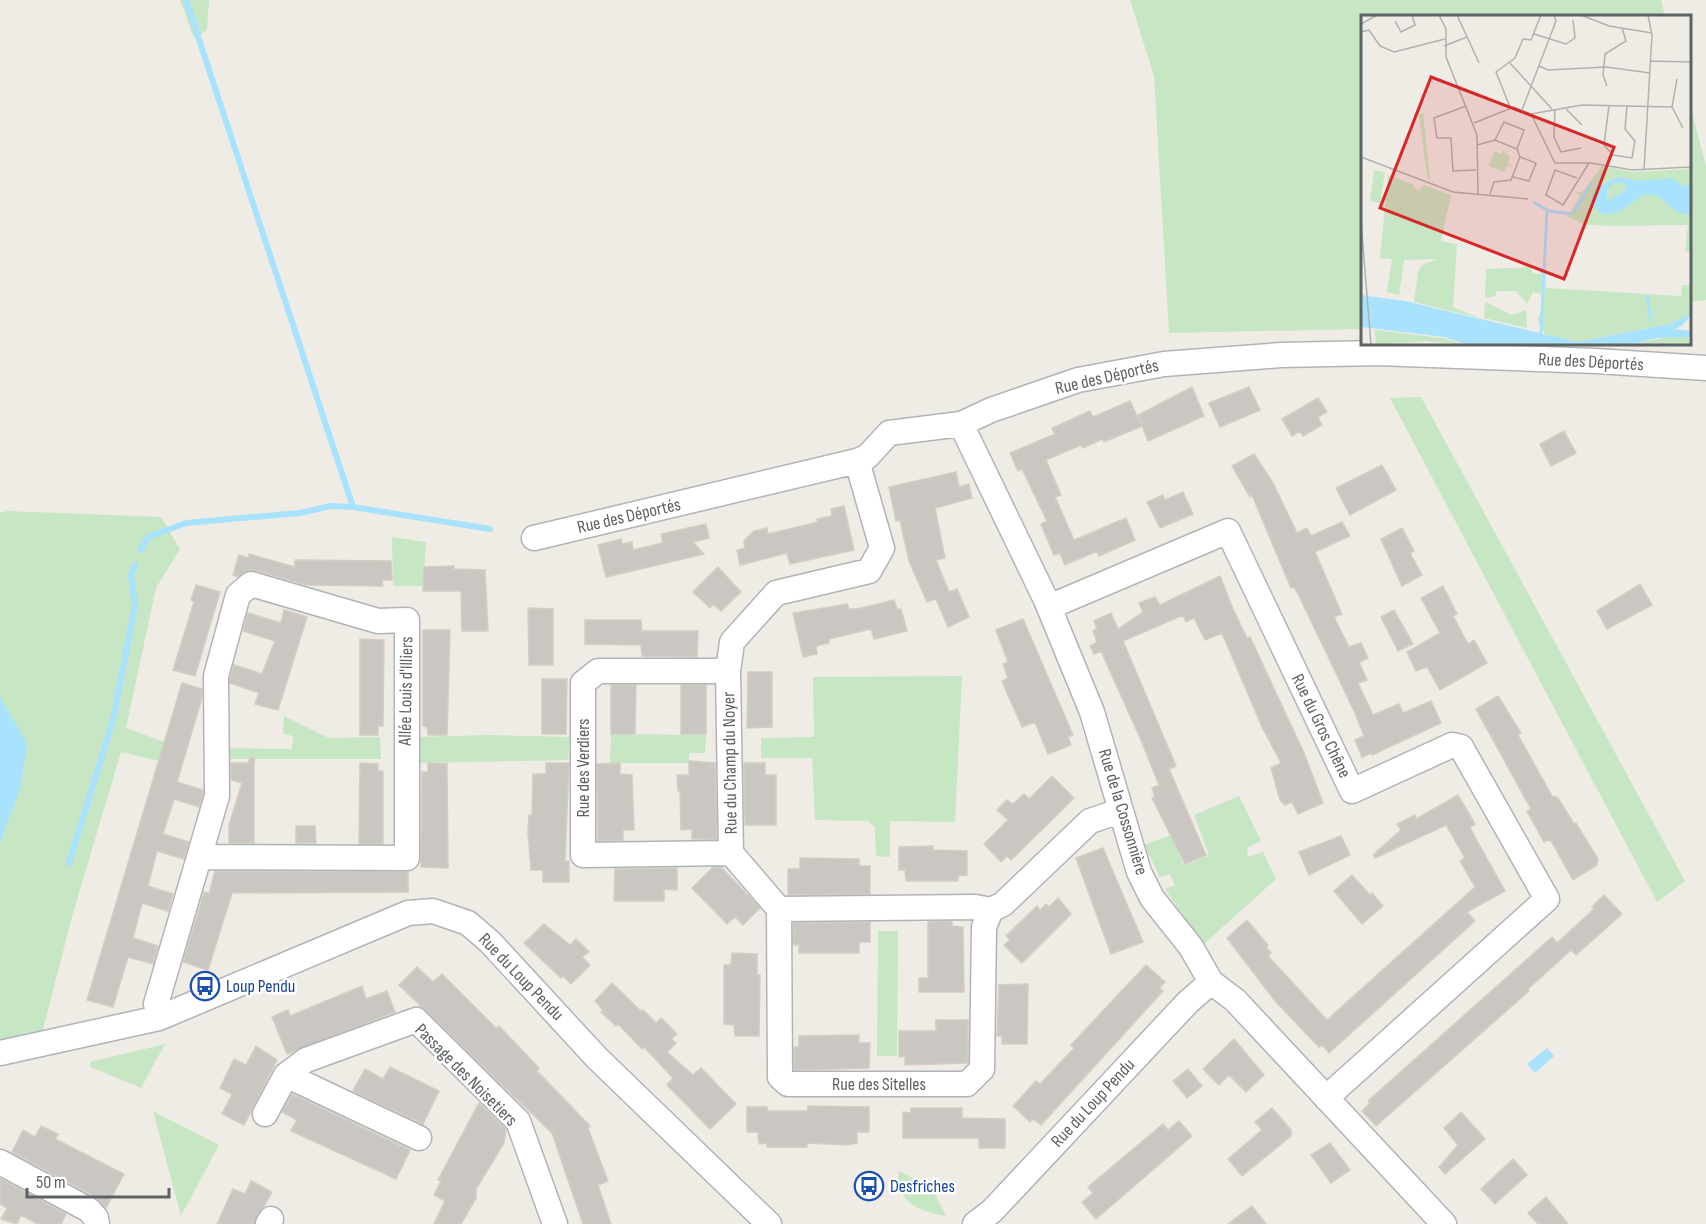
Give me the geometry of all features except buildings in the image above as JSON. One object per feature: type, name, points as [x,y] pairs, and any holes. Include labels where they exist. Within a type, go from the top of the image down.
[{"type":"street","name":"Rue des Déportés","points":[[534,538],[857,461],[867,457],[889,434],[961,424],[991,410],[1078,380],[1143,367],[1190,361],[1377,353],[1596,361],[1706,368]]},
{"type":"street","name":"Rue de la Cossonnière","points":[[961,424],[1049,607],[1092,712],[1139,872],[1152,898],[1191,947],[1211,982],[1234,1000],[1444,1224]]},
{"type":"street","name":"Rue du Champ du Noyer","points":[[779,909],[731,853],[728,671],[732,642],[776,593],[869,571],[882,548],[857,461]]},
{"type":"street","name":"Rue du Gros Chêne","points":[[1049,607],[1228,531],[1352,791],[1452,745],[1461,747],[1484,787],[1547,899],[1326,1098]]},
{"type":"street","name":"Allée Louis d'Illiers","points":[[159,1018],[156,1004],[218,796],[216,676],[238,595],[251,584],[378,621],[407,620],[407,858],[201,857]]},
{"type":"street","name":"Rue des Verdiers","points":[[728,671],[598,671],[583,683],[583,855],[731,853]]},
{"type":"street","points":[[779,909],[975,907],[991,910],[1003,904],[1090,821],[1120,811]]},
{"type":"street","name":"Rue des Sitelles","points":[[779,909],[780,1077],[788,1084],[967,1084],[982,1069],[984,927],[991,910]]},
{"type":"street","name":"Rue du Loup Pendu","points":[[0,1053],[159,1018],[408,913],[433,911],[468,923],[490,942],[597,1058],[769,1224]]},
{"type":"street","name":"Rue du Loup Pendu","points":[[975,1224],[992,1211],[1188,1002],[1211,982]]},
{"type":"street","name":"Passage des Noisetiers","points":[[265,1114],[286,1075],[306,1060],[416,1020],[518,1121],[555,1224]]},
{"type":"street","points":[[286,1075],[419,1138]]},
{"type":"street","points":[[0,1162],[90,1210],[97,1224]]},
{"type":"green space","points":[[180,0],[209,0],[207,30],[194,38]]},
{"type":"green space","points":[[1130,0],[1661,0],[1665,15],[1361,15],[1361,329],[1169,333],[1154,76]]},
{"type":"green space","points":[[1691,109],[1706,166],[1706,300],[1691,302]]},
{"type":"green space","points":[[1421,397],[1685,881],[1657,902],[1390,398]]},
{"type":"green space","points":[[7,511],[161,517],[180,549],[156,588],[126,728],[186,750],[181,766],[121,752],[73,913],[42,1033],[0,1040],[0,513]]},
{"type":"green space","points":[[392,537],[426,542],[423,586],[393,586]]},
{"type":"green space","points":[[962,676],[955,822],[890,821],[890,857],[876,856],[875,827],[868,821],[815,820],[812,758],[761,758],[761,738],[814,737],[813,677]]},
{"type":"green space","points":[[284,716],[329,738],[380,737],[381,759],[227,759],[226,748],[292,749],[293,736],[283,734]]},
{"type":"green space","points":[[611,734],[706,735],[705,753],[689,753],[689,763],[610,763]]},
{"type":"green space","points":[[489,735],[570,737],[568,760],[417,763],[417,737]]},
{"type":"green space","points":[[1239,796],[1261,841],[1247,848],[1248,857],[1263,852],[1276,879],[1203,945],[1165,889],[1175,885],[1170,874],[1160,877],[1144,845],[1171,835],[1184,866],[1209,855],[1194,815]]},
{"type":"green space","points":[[878,931],[898,931],[897,1056],[877,1056]]},
{"type":"green space","points":[[165,1044],[141,1088],[90,1067],[90,1062]]},
{"type":"green space","points":[[153,1111],[219,1145],[181,1216]]},
{"type":"green space","points":[[899,1171],[932,1188],[946,1216],[928,1212],[911,1204],[900,1191]]},
{"type":"water","points":[[0,697],[27,743],[21,786],[0,843]]},
{"type":"water","points":[[1547,1048],[1554,1056],[1535,1073],[1527,1064]]},
{"type":"waterway","points":[[186,0],[353,507]]},
{"type":"waterway","points":[[141,550],[148,537],[186,523],[300,513],[331,506],[353,507],[490,529]]},
{"type":"waterway","points":[[69,863],[113,720],[135,605],[131,576],[135,565]]},
{"type":"place","name":"Loup Pendu","points":[[205,986]]},
{"type":"place","name":"Desfriches","points":[[869,1186]]}]
